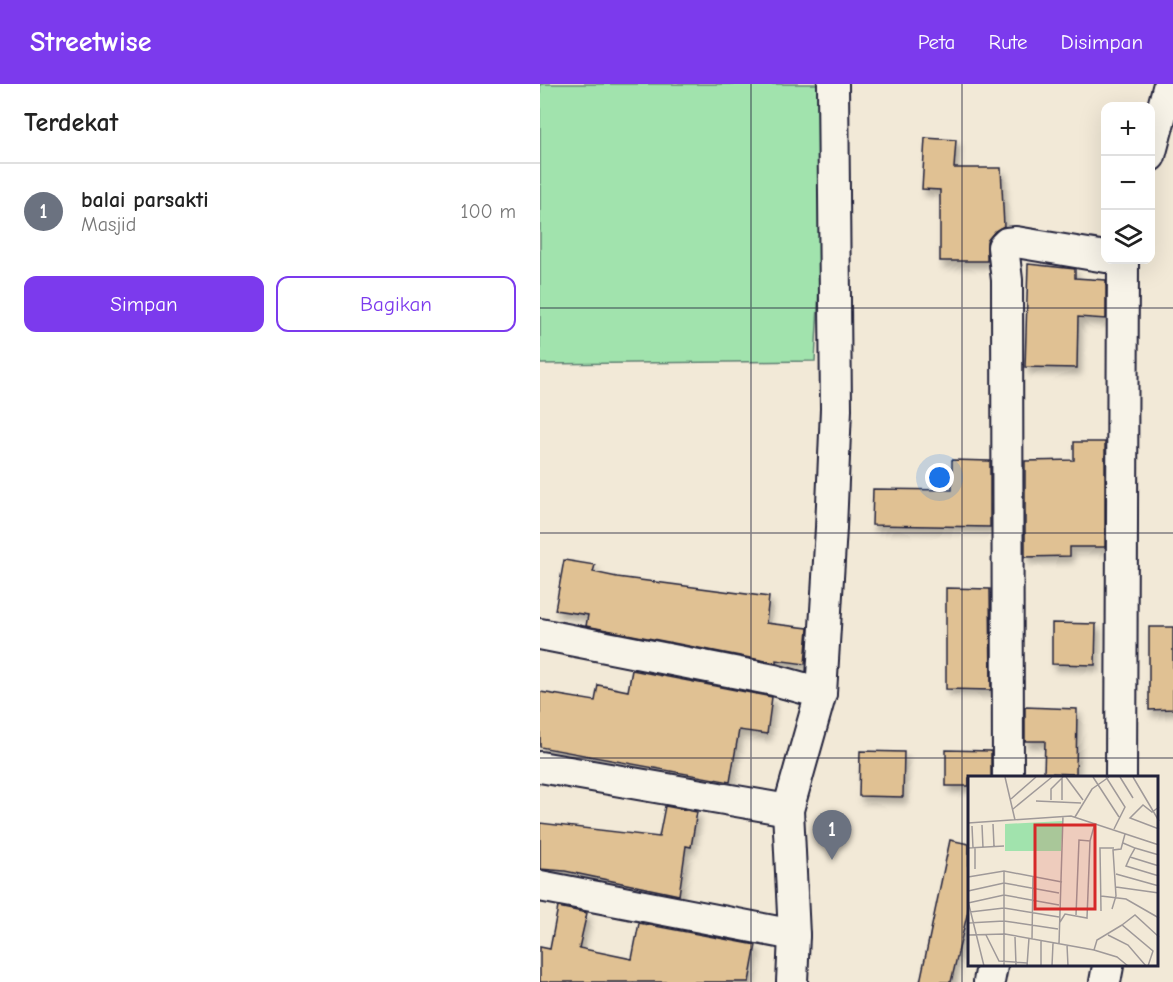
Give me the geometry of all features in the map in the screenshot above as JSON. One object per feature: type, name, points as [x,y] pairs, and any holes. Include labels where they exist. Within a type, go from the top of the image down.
[{"type":"street","points":[[792,982],[794,935],[788,810],[821,693],[836,409],[833,84]]},
{"type":"street","points":[[1155,137],[1169,84]]},
{"type":"street","points":[[1008,776],[1007,280],[1003,247],[1007,243],[1016,242],[1101,256]]},
{"type":"street","points":[[1121,776],[1123,264]]},
{"type":"street","points":[[540,633],[774,680],[821,693]]},
{"type":"street","points":[[540,767],[788,810]]},
{"type":"street","points":[[540,886],[794,935]]},
{"type":"street","points":[[989,982],[992,967]]},
{"type":"street","points":[[1105,982],[1108,967]]},
{"type":"green space","points":[[540,84],[830,84],[815,361],[540,364]]},
{"type":"building","points":[[925,138],[956,140],[954,168],[1001,168],[1004,226],[995,231],[987,241],[987,261],[940,261],[940,190],[922,189]]},
{"type":"building","points":[[1028,264],[1075,269],[1075,278],[1106,280],[1106,319],[1078,317],[1077,368],[1025,367]]},
{"type":"building","points":[[1074,442],[1105,442],[1105,547],[1070,547],[1070,556],[1025,557],[1025,461],[1074,460]]},
{"type":"building","points":[[952,460],[990,461],[990,527],[872,525],[873,489],[952,490]]},
{"type":"building","points":[[564,560],[595,565],[593,572],[617,577],[769,597],[766,623],[808,628],[805,664],[776,660],[776,663],[586,626],[588,615],[555,610]]},
{"type":"building","points":[[946,588],[990,589],[991,690],[946,689]]},
{"type":"building","points":[[1052,623],[1096,624],[1095,665],[1052,664]]},
{"type":"building","points":[[1149,627],[1173,627],[1173,709],[1149,710]]},
{"type":"building","points":[[632,670],[772,697],[767,734],[739,730],[730,782],[540,747],[540,692],[595,701],[598,685],[628,691]]},
{"type":"building","points":[[1025,707],[1077,709],[1076,774],[1044,773],[1045,741],[1025,741]]},
{"type":"building","points":[[946,750],[991,751],[991,776],[968,776],[968,786],[946,786]]},
{"type":"building","points":[[860,751],[904,752],[903,797],[859,796]]},
{"type":"building","points":[[665,806],[697,812],[691,847],[686,846],[679,895],[565,871],[540,869],[540,823],[659,837]]},
{"type":"building","points":[[950,840],[968,844],[968,911],[951,982],[920,982]]},
{"type":"building","points":[[558,907],[587,913],[579,948],[632,959],[639,923],[756,945],[749,982],[540,982],[540,947],[550,949]]},
{"type":"place","name":"balai parsakti","points":[[832,860]]}]
